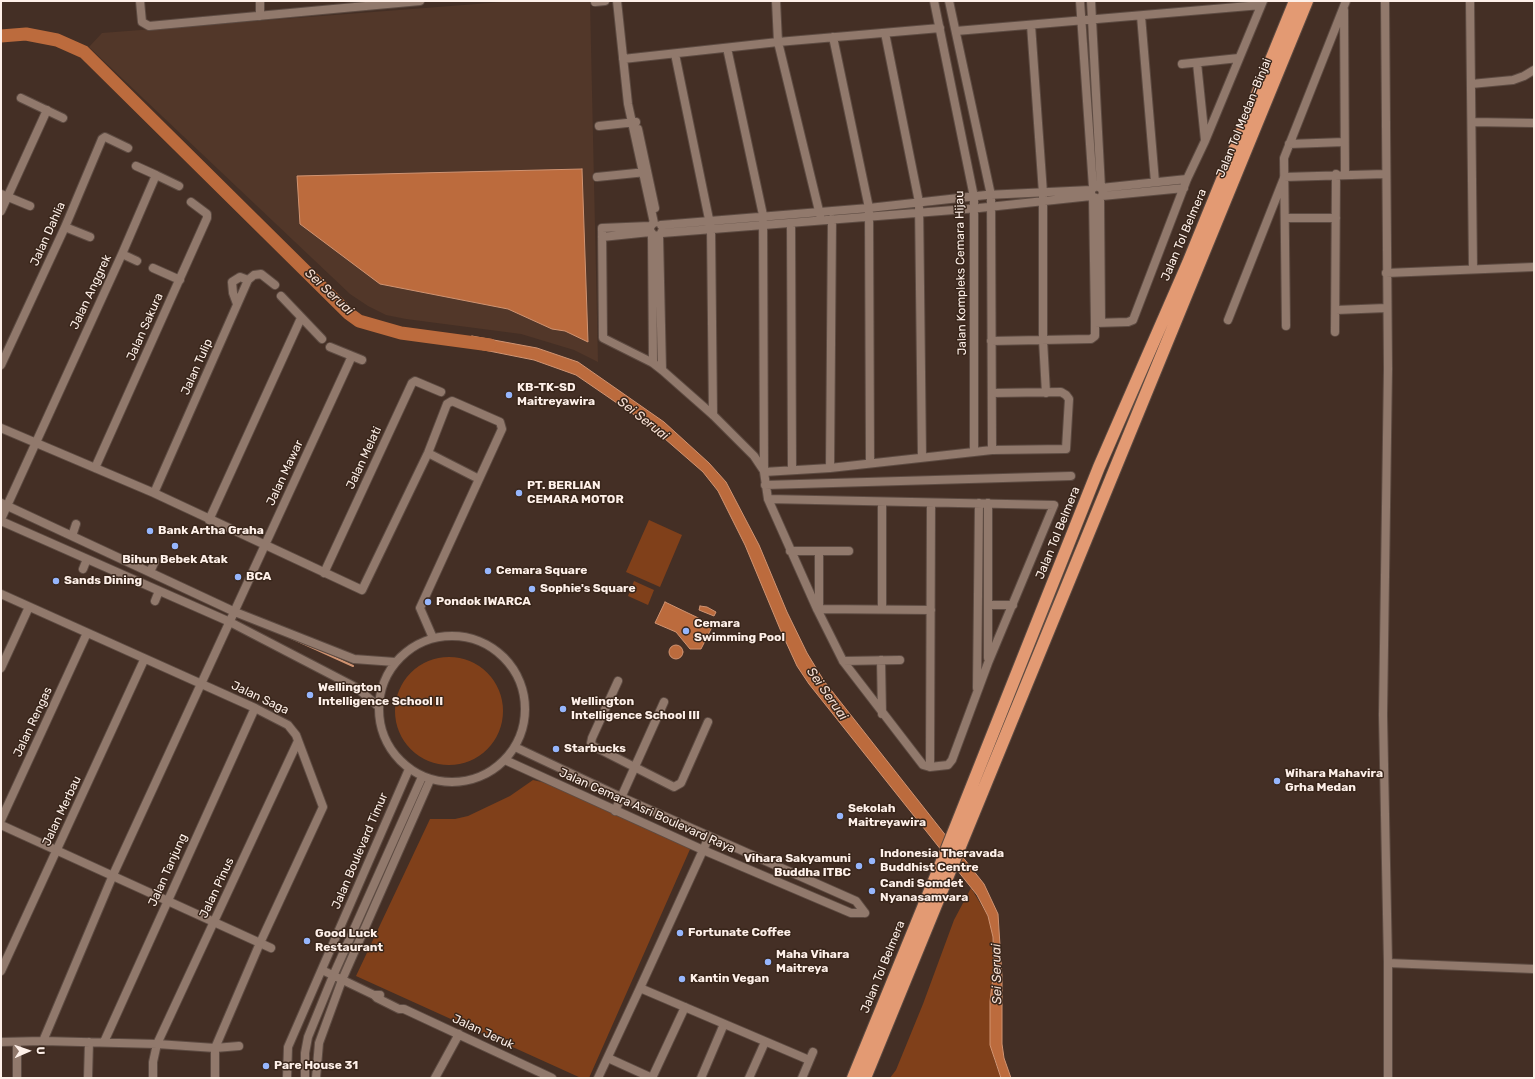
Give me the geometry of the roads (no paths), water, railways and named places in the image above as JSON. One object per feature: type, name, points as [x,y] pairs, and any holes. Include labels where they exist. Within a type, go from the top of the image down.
[{"type":"highway","name":"Jalan Tol Belmera","points":[[865,1078],[944,869],[954,830],[1099,467],[1188,263],[1295,1]]},
{"type":"highway","name":"Jalan Tol Medan–Binjai","points":[[1116,468],[1307,1]]},
{"type":"highway","name":"Jalan Tol Belmera","points":[[853,1078],[944,869],[962,840],[1116,468]]},
{"type":"street","points":[[140,1],[143,24],[149,26],[420,1]]},
{"type":"street","points":[[260,1],[260,16]]},
{"type":"street","points":[[595,2],[604,1]]},
{"type":"street","points":[[617,1],[628,90],[656,229],[662,370]]},
{"type":"street","points":[[776,1],[778,42],[820,220]]},
{"type":"street","name":"Jalan Kompleks Cemara Hijau","points":[[934,1],[982,196],[983,208],[974,452]]},
{"type":"street","name":"Jalan Kompleks Cemara Hijau","points":[[949,1],[956,30],[982,196],[991,341],[992,450]]},
{"type":"street","points":[[1080,1],[1096,193]]},
{"type":"street","points":[[991,341],[1091,339],[1095,336],[1098,323],[1091,1]]},
{"type":"street","points":[[1385,1],[1388,457],[1384,715],[1388,963],[1388,1078]]},
{"type":"street","points":[[1470,1],[1474,269]]},
{"type":"street","points":[[956,30],[1141,16],[1262,3],[1205,141],[1187,179],[1133,320],[1128,322],[1098,323]]},
{"type":"street","points":[[1345,3],[1345,175]]},
{"type":"street","points":[[1286,326],[1286,218],[1284,158],[1345,3]]},
{"type":"street","points":[[1141,16],[1155,182]]},
{"type":"street","points":[[1031,25],[1043,193],[1043,340],[1046,393]]},
{"type":"street","points":[[623,58],[675,54],[778,42],[940,28]]},
{"type":"street","points":[[885,33],[920,202],[922,457]]},
{"type":"street","points":[[833,37],[869,208],[870,463]]},
{"type":"street","points":[[727,48],[764,225],[764,472],[768,499],[790,551],[843,661],[922,765],[930,767],[945,766],[950,764],[988,663],[1055,506],[1051,504],[768,499]]},
{"type":"street","points":[[675,54],[711,225],[713,415]]},
{"type":"street","points":[[1182,64],[1240,58]]},
{"type":"street","points":[[1197,63],[1205,141]]},
{"type":"street","points":[[1471,84],[1512,80],[1524,76],[1534,70]]},
{"type":"street","points":[[22,98],[62,118]]},
{"type":"street","points":[[1,211],[4,195],[46,110]]},
{"type":"street","points":[[599,126],[634,122]]},
{"type":"street","points":[[1472,122],[1534,123]]},
{"type":"street","name":"Jalan Dahlia","points":[[1,365],[65,227],[103,138],[105,136],[128,148]]},
{"type":"street","points":[[1289,144],[1344,142]]},
{"type":"street","points":[[136,166],[180,186]]},
{"type":"street","points":[[597,177],[645,172]]},
{"type":"street","points":[[1284,178],[1336,174],[1385,174]]},
{"type":"street","points":[[1335,332],[1336,174]]},
{"type":"street","name":"Jalan Anggrek","points":[[1,520],[4,504],[35,443],[122,254],[156,175]]},
{"type":"street","points":[[1228,320],[1284,178]]},
{"type":"street","points":[[764,472],[754,456],[713,415],[662,370],[653,363],[603,338],[603,227],[656,229],[711,225],[764,225],[983,208],[1043,202],[1155,182],[1187,179]]},
{"type":"street","points":[[711,225],[763,215],[869,208],[982,196],[1043,193],[1096,193],[1184,188]]},
{"type":"street","points":[[4,195],[30,206]]},
{"type":"street","name":"Jalan Sakura","points":[[95,468],[208,215],[192,202]]},
{"type":"street","points":[[1286,218],[1336,218]]},
{"type":"street","points":[[830,468],[832,220]]},
{"type":"street","points":[[791,223],[792,470]]},
{"type":"street","points":[[65,227],[90,237]]},
{"type":"street","points":[[653,363],[656,229]]},
{"type":"street","points":[[122,254],[137,261]]},
{"type":"street","points":[[1386,273],[1534,267]]},
{"type":"street","points":[[153,268],[180,280]]},
{"type":"street","points":[[237,304],[233,292],[232,282],[240,277],[248,280],[254,275],[261,274],[275,285]]},
{"type":"street","name":"Jalan Tulip","points":[[154,493],[248,280]]},
{"type":"street","points":[[281,296],[322,339]]},
{"type":"street","points":[[1336,310],[1386,308]]},
{"type":"street","points":[[209,520],[301,318]]},
{"type":"street","points":[[330,347],[362,360]]},
{"type":"street","name":"Jalan Mawar","points":[[43,1041],[113,875],[202,685],[352,356]]},
{"type":"street","name":"Jalan Melati","points":[[324,573],[412,383],[415,381],[441,392]]},
{"type":"street","points":[[764,472],[830,468],[992,450],[1066,449],[1068,396],[1061,392],[992,393]]},
{"type":"street","points":[[1,428],[154,493],[360,590],[363,589],[428,453],[447,404],[450,401],[500,422],[502,429],[420,608],[433,638]]},
{"type":"street","points":[[428,453],[479,479]]},
{"type":"street","points":[[765,485],[1071,476]]},
{"type":"street","points":[[882,502],[882,609]]},
{"type":"street","points":[[930,767],[931,502]]},
{"type":"street","points":[[977,695],[979,503]]},
{"type":"street","points":[[988,503],[988,663]]},
{"type":"street","points":[[4,504],[235,612],[354,659],[395,662]]},
{"type":"street","points":[[1,520],[230,622],[357,688],[378,707]]},
{"type":"street","points":[[72,536],[76,524]]},
{"type":"street","points":[[790,551],[849,551]]},
{"type":"street","points":[[818,609],[819,551]]},
{"type":"street","points":[[83,569],[87,559]]},
{"type":"street","points":[[150,572],[155,561]]},
{"type":"street","points":[[155,601],[159,591]]},
{"type":"street","name":"Jalan Saga","points":[[1,594],[144,660],[254,708],[288,725],[294,731],[311,778],[323,804],[322,810],[260,943]]},
{"type":"street","points":[[988,605],[1013,605]]},
{"type":"street","points":[[1,668],[29,607]]},
{"type":"street","points":[[818,609],[931,610]]},
{"type":"street","name":"Jalan Rengas","points":[[1,820],[87,634]]},
{"type":"street","points":[[461,636],[481,642],[499,653],[513,669],[522,688],[525,712],[524,724],[515,747],[505,760],[493,771],[471,781],[454,783],[426,778],[408,769],[392,752],[386,742],[380,725],[378,707],[381,691],[386,676],[395,662],[412,647],[433,638],[461,636]]},
{"type":"street","name":"Jalan Merbau","points":[[1,971],[144,660]]},
{"type":"street","points":[[881,660],[882,714]]},
{"type":"street","points":[[843,661],[900,660]]},
{"type":"street","points":[[618,681],[591,743],[593,746],[674,787],[679,785],[708,722]]},
{"type":"street","points":[[615,811],[664,702]]},
{"type":"street","name":"Jalan Tanjung","points":[[104,1042],[254,708]]},
{"type":"street","name":"Jalan Pinus","points":[[153,1078],[153,1062],[157,1044],[298,741]]},
{"type":"street","name":"Jalan Cemara Asri Boulevard Raya","points":[[505,760],[702,850],[851,912],[865,913],[856,901],[785,868],[709,837],[515,747]]},
{"type":"street","name":"Jalan Boulevard Timur","points":[[288,1078],[288,1047],[408,769]]},
{"type":"street","points":[[316,1078],[319,1043],[342,980],[418,808],[426,778]]},
{"type":"street","name":"Jalan Boulevard Timur","points":[[305,1078],[306,1046],[333,976],[410,805],[426,778]]},
{"type":"street","points":[[396,798],[418,808]]},
{"type":"street","points":[[1,825],[271,948]]},
{"type":"street","points":[[598,1078],[709,837]]},
{"type":"street","points":[[781,882],[785,868]]},
{"type":"street","points":[[215,1078],[215,1048],[260,943]]},
{"type":"street","points":[[1388,963],[1534,969]]},
{"type":"street","name":"Jalan Jeruk","points":[[322,970],[374,994],[379,994],[401,1004],[404,1009],[552,1078]]},
{"type":"street","points":[[640,988],[809,1060]]},
{"type":"street","points":[[608,1058],[652,1078],[685,1008]]},
{"type":"street","points":[[701,1078],[724,1024]]},
{"type":"street","points":[[435,1078],[459,1034]]},
{"type":"street","points":[[2,1041],[17,1043],[43,1041],[104,1042],[215,1048],[238,1046]]},
{"type":"street","points":[[88,1078],[89,1042]]},
{"type":"street","points":[[749,1078],[765,1042]]},
{"type":"street","points":[[17,1043],[17,1078]]},
{"type":"street","points":[[802,1078],[813,1052]]},
{"type":"water","points":[[582,169],[588,342],[565,331],[552,329],[508,309],[380,284],[300,224],[297,176]]},
{"type":"water","points":[[472,336],[537,348],[578,362],[664,422],[709,463],[726,482],[759,545],[787,612],[807,653],[824,681],[984,884],[998,914],[1002,977],[1002,1044],[1004,1058],[1011,1078],[1001,1078],[990,1045],[990,1001],[994,970],[993,937],[988,916],[977,895],[809,684],[797,666],[745,545],[718,491],[703,472],[649,425],[576,375],[534,360],[474,348]]},
{"type":"water","points":[[665,602],[713,625],[701,649],[690,649],[676,632],[655,623]]},
{"type":"water","points":[[700,606],[707,607],[716,612],[714,616],[699,610]]},
{"type":"water","points":[[676,645],[681,647],[683,652],[681,657],[676,659],[671,657],[669,652],[671,647]]},
{"type":"waterway","name":"Sei Seruai","points":[[1,36],[26,34],[57,40],[84,52],[348,313],[359,321],[401,333],[490,345]]},
{"type":"waterway","points":[[289,637],[353,666]]},
{"type":"place","name":"KB-TK-SD Maitreyawira","points":[[509,395]]},
{"type":"place","name":"PT. BERLIAN CEMARA MOTOR","points":[[519,493]]},
{"type":"place","name":"Bank Artha Graha","points":[[150,531]]},
{"type":"place","name":"Bihun Bebek Atak","points":[[175,546]]},
{"type":"place","name":"Cemara Square","points":[[488,571]]},
{"type":"place","name":"BCA","points":[[238,577]]},
{"type":"place","name":"Sands Dining","points":[[56,581]]},
{"type":"place","name":"Sophie's Square","points":[[532,589]]},
{"type":"place","name":"Pondok IWARCA","points":[[428,602]]},
{"type":"place","name":"Cemara Swimming Pool","points":[[686,631]]},
{"type":"place","name":"Wellington Intelligence School II","points":[[310,695]]},
{"type":"place","name":"Wellington Intelligence School III","points":[[563,709]]},
{"type":"place","name":"Starbucks","points":[[556,749]]},
{"type":"place","name":"Wihara Mahavira Grha Medan","points":[[1277,781]]},
{"type":"place","name":"Sekolah Maitreyawira","points":[[840,816]]},
{"type":"place","name":"Indonesia Theravada Buddhist Centre","points":[[872,861]]},
{"type":"place","name":"Vihara Sakyamuni Buddha ITBC","points":[[859,866]]},
{"type":"place","name":"Candi Somdet Nyanasamvara","points":[[872,891]]},
{"type":"place","name":"Fortunate Coffee","points":[[680,933]]},
{"type":"place","name":"Good Luck Restaurant","points":[[307,941]]},
{"type":"place","name":"Maha Vihara Maitreya","points":[[768,962]]},
{"type":"place","name":"Kantin Vegan","points":[[682,979]]},
{"type":"place","name":"Pare House 31","points":[[266,1066]]}]
